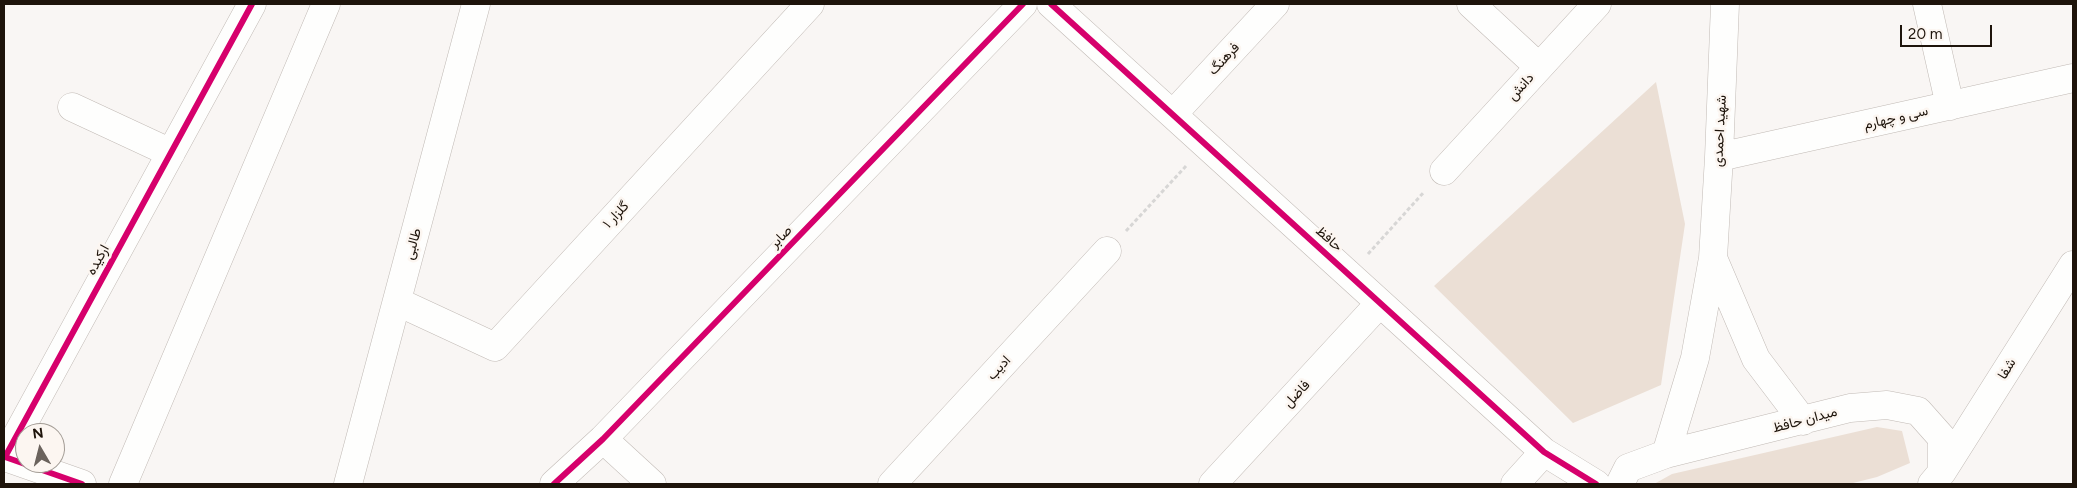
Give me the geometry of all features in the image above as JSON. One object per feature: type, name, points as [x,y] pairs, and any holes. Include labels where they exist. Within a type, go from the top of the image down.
[{"type":"street","name":"ارکیده","points":[[82,484],[5,457],[252,4]]},
{"type":"street","points":[[123,484],[326,4]]},
{"type":"street","name":"طالبی","points":[[348,484],[476,4]]},
{"type":"street","name":"گلزار ۱","points":[[398,302],[495,347],[810,4]]},
{"type":"street","name":"صابر","points":[[554,484],[603,439],[1023,4]]},
{"type":"street","name":"حافظ","points":[[1051,4],[1544,452],[1596,484]]},
{"type":"street","name":"فرهنگ","points":[[1173,114],[1275,4]]},
{"type":"street","points":[[1471,4],[1539,67]]},
{"type":"street","name":"دانش","points":[[1444,171],[1597,4]]},
{"type":"street","name":"شهید احمدی","points":[[1666,454],[1695,358],[1713,258],[1725,4]]},
{"type":"street","points":[[1927,4],[1950,106]]},
{"type":"street","name":"سی و چهارم","points":[[1719,157],[2073,78]]},
{"type":"street","points":[[72,107],[171,152]]},
{"type":"street","name":"ادیب","points":[[892,484],[1107,251]]},
{"type":"street","points":[[1713,258],[1756,358],[1803,421]]},
{"type":"street","name":"شفا","points":[[1940,479],[2073,265]]},
{"type":"street","name":"فاضل","points":[[1213,484],[1380,303]]},
{"type":"street","name":"میدان حافظ","points":[[1620,484],[1628,468],[1666,454],[1850,408],[1887,405],[1918,411],[1942,438],[1940,479]]},
{"type":"street","points":[[603,439],[652,484]]},
{"type":"street","points":[[1515,484],[1544,452]]},
{"type":"path","points":[[1107,251],[1206,144]]},
{"type":"path","points":[[1349,274],[1444,171]]},
{"type":"shaded area","points":[[1656,82],[1685,224],[1661,385],[1573,423],[1434,286]]},
{"type":"shaded area","points":[[1877,427],[1902,431],[1910,463],[1877,477],[1849,484],[1654,484],[1672,474]]},
{"type":"cycle path","points":[[82,484],[5,457],[252,4]]},
{"type":"cycle path","points":[[554,484],[603,439],[1023,4]]},
{"type":"cycle path","points":[[1051,4],[1544,452],[1596,484]]}]
